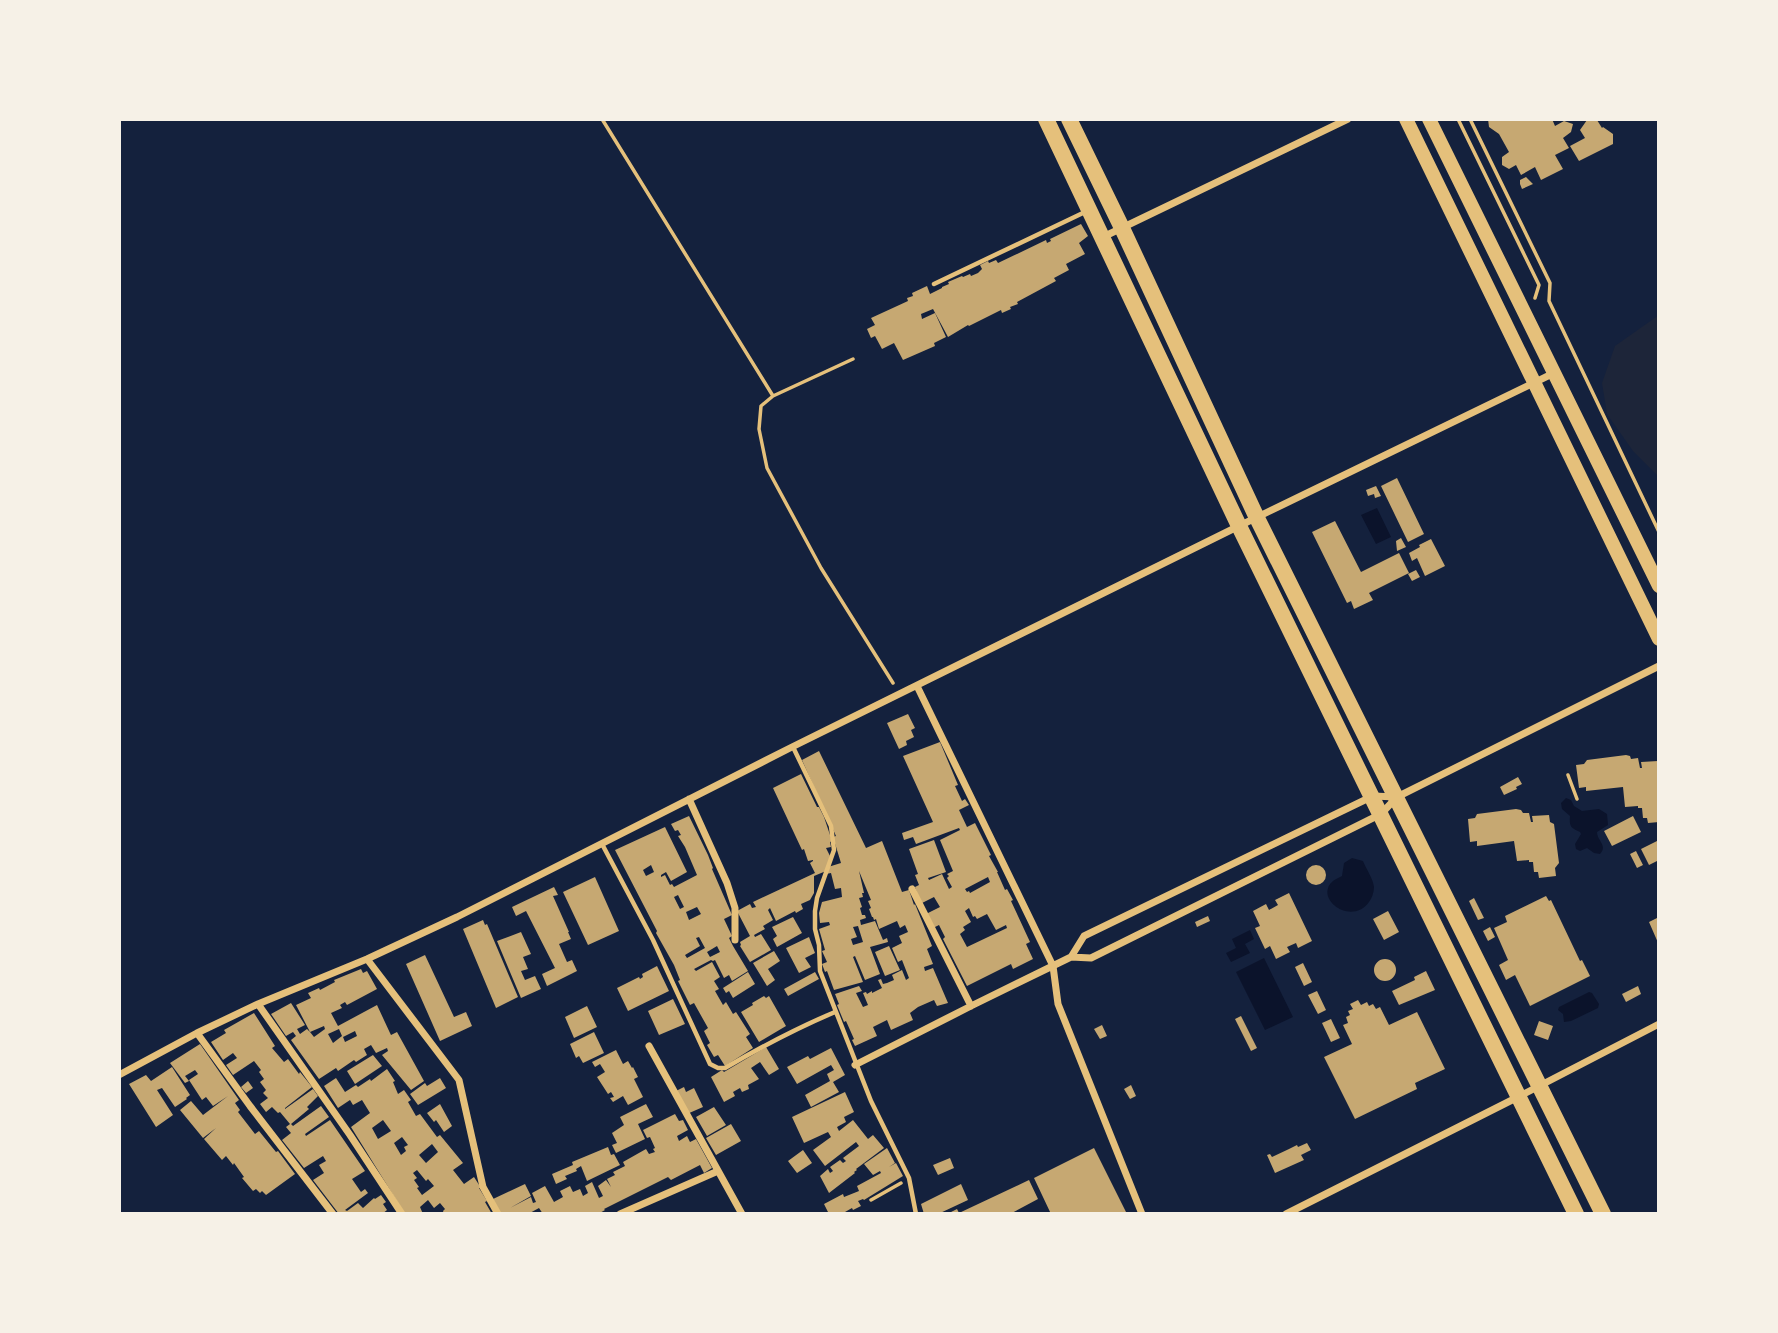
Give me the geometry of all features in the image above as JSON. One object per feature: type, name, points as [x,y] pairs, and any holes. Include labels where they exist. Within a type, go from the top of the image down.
[{"type":"main road","points":[[1046,119],[1239,526],[1576,1214]]},
{"type":"main road","points":[[1069,119],[1257,518],[1603,1214]]},
{"type":"main road","points":[[1406,119],[1659,639]]},
{"type":"main road","points":[[1429,119],[1659,586]]},
{"type":"street","points":[[1103,237],[1348,119]]},
{"type":"street","points":[[119,1075],[258,1004],[368,959],[457,918],[792,747],[1555,373]]},
{"type":"street","points":[[855,1065],[1071,957],[1091,958],[1381,814],[1396,797],[1659,666]]},
{"type":"street","points":[[917,686],[1053,966],[1058,1004],[1142,1214]]},
{"type":"street","points":[[1071,957],[1084,936],[1373,796],[1396,797]]},
{"type":"street","points":[[689,799],[727,883],[734,908],[734,940]]},
{"type":"street","points":[[912,889],[971,1006]]},
{"type":"street","points":[[368,959],[459,1080],[483,1187],[498,1214]]},
{"type":"street","points":[[258,1004],[402,1214]]},
{"type":"street","points":[[1286,1214],[1659,1024]]},
{"type":"street","points":[[197,1034],[332,1214]]},
{"type":"street","points":[[649,1046],[742,1214]]},
{"type":"street","points":[[620,1214],[718,1171]]},
{"type":"lane","points":[[934,284],[1090,209]]},
{"type":"lane","points":[[792,747],[831,826],[834,850],[817,898],[815,929],[820,971],[855,1065],[909,1178],[916,1214]]},
{"type":"lane","points":[[601,843],[653,940],[710,1064],[725,1068],[766,1044],[835,1012]]},
{"type":"path","points":[[602,119],[772,396]]},
{"type":"path","points":[[1470,119],[1550,283],[1549,301],[1659,532]]},
{"type":"path","points":[[853,359],[772,396],[761,406],[759,429],[767,468],[821,568],[900,694]]},
{"type":"path","points":[[1568,775],[1577,799]]},
{"type":"path","points":[[872,1200],[909,1178]]},
{"type":"shaded area","points":[[1659,315],[1657,475],[1633,451],[1607,414],[1602,383],[1615,346]]},
{"type":"shaded area","points":[[1377,508],[1391,537],[1376,544],[1361,515]]},
{"type":"shaded area","points":[[1566,798],[1582,811],[1599,809],[1607,814],[1608,825],[1597,832],[1603,845],[1600,854],[1587,848],[1580,851],[1576,849],[1575,844],[1581,834],[1571,827],[1570,816],[1562,809],[1561,803]]},
{"type":"shaded area","points":[[1352,858],[1363,861],[1374,887],[1369,902],[1353,912],[1337,907],[1328,895],[1328,888],[1333,881],[1342,876],[1344,863]]},
{"type":"shaded area","points":[[1250,930],[1254,939],[1245,944],[1250,953],[1231,962],[1226,953],[1236,948],[1232,939]]},
{"type":"shaded area","points":[[1264,958],[1293,1017],[1265,1030],[1236,972]]},
{"type":"shaded area","points":[[1589,992],[1599,1004],[1598,1008],[1564,1022],[1559,1007]]},
{"type":"building","points":[[1488,119],[1552,119],[1555,126],[1564,121],[1573,124],[1571,132],[1563,138],[1569,148],[1555,155],[1563,169],[1541,180],[1535,167],[1521,175],[1516,165],[1509,169],[1502,165],[1502,157],[1509,152],[1499,134],[1489,127]]},
{"type":"building","points":[[1587,120],[1597,120],[1602,128],[1613,134],[1613,144],[1579,161],[1570,146],[1585,138],[1580,130]]},
{"type":"building","points":[[1526,177],[1533,184],[1522,189],[1520,180]]},
{"type":"building","points":[[1081,224],[1088,236],[1079,243],[1085,254],[1066,264],[1069,270],[1054,278],[1056,281],[1017,302],[1011,309],[1002,313],[1001,310],[948,337],[933,309],[921,314],[922,319],[935,313],[946,337],[934,343],[935,346],[903,360],[894,343],[882,349],[875,336],[871,338],[867,329],[875,325],[871,318],[908,301],[907,298],[913,296],[912,293],[927,286],[930,294],[949,284],[948,282],[978,273],[982,269],[980,265],[988,261],[989,263],[996,260],[998,263],[1046,240],[1047,243]]},
{"type":"building","points":[[1397,478],[1424,534],[1408,542],[1381,486]]},
{"type":"building","points":[[1376,486],[1381,496],[1368,496],[1366,490]]},
{"type":"building","points":[[1335,521],[1361,572],[1399,553],[1409,573],[1369,593],[1373,600],[1354,609],[1351,601],[1347,603],[1312,532]]},
{"type":"building","points":[[1401,538],[1406,547],[1397,551],[1396,541]]},
{"type":"building","points":[[1431,539],[1445,566],[1425,576],[1417,558],[1412,561],[1409,553]]},
{"type":"building","points":[[1416,570],[1420,577],[1412,581],[1408,574]]},
{"type":"building","points":[[908,714],[915,728],[911,730],[914,737],[899,749],[887,723]]},
{"type":"building","points":[[940,742],[958,785],[955,786],[962,801],[965,799],[969,805],[959,810],[967,827],[975,823],[991,855],[989,856],[1005,890],[1007,889],[1013,900],[1011,901],[1030,942],[1026,944],[1033,959],[1013,969],[1011,964],[967,986],[943,939],[945,937],[939,925],[933,928],[926,914],[940,907],[934,897],[922,903],[918,896],[915,887],[919,885],[915,875],[918,874],[909,849],[934,840],[946,872],[928,878],[929,880],[942,874],[949,889],[952,887],[947,874],[953,871],[940,840],[960,830],[959,828],[916,844],[913,837],[904,840],[902,833],[933,822],[903,756]],"holes":[[[988,877],[990,882],[970,893],[965,889]],[[969,908],[977,919],[987,914],[996,930],[1006,925],[1007,928],[967,947],[960,934],[965,930],[963,927],[971,922],[965,911]]]},
{"type":"building","points":[[819,751],[866,848],[882,841],[902,892],[909,890],[932,946],[927,949],[933,964],[924,967],[925,971],[933,968],[948,1003],[937,1006],[934,1000],[918,1007],[910,1013],[913,1020],[891,1030],[887,1020],[873,1027],[877,1036],[855,1046],[835,994],[859,986],[862,991],[856,993],[863,1007],[868,1005],[863,993],[872,993],[882,988],[878,980],[881,979],[883,984],[887,983],[894,980],[892,975],[902,970],[906,980],[909,978],[902,960],[898,962],[892,948],[902,943],[899,936],[908,932],[905,925],[900,928],[897,921],[879,929],[876,919],[874,920],[869,909],[871,908],[868,901],[871,900],[859,871],[864,893],[863,897],[859,898],[860,908],[866,918],[860,920],[861,925],[875,921],[883,940],[887,938],[888,942],[870,947],[880,974],[865,980],[855,956],[853,957],[863,982],[834,990],[822,964],[827,962],[822,951],[825,950],[819,929],[830,925],[829,922],[820,923],[819,913],[822,902],[842,897],[841,888],[835,889],[831,873],[826,874],[828,867],[841,863],[833,837],[836,836],[802,760]],"holes":[[[858,926],[863,942],[853,945],[851,939],[857,937],[853,927]]]},
{"type":"building","points":[[1626,755],[1631,759],[1638,758],[1640,768],[1641,762],[1658,761],[1659,822],[1648,823],[1647,818],[1643,818],[1642,808],[1638,806],[1625,807],[1623,787],[1586,791],[1586,787],[1579,788],[1576,765],[1584,764],[1587,760]]},
{"type":"building","points":[[801,774],[824,817],[832,841],[831,847],[826,848],[830,856],[826,871],[814,876],[814,893],[810,900],[801,904],[803,909],[776,921],[770,908],[768,910],[773,920],[763,926],[765,929],[754,935],[755,937],[761,934],[771,950],[750,962],[740,942],[750,936],[737,911],[750,904],[752,908],[756,907],[753,902],[815,873],[810,863],[813,860],[808,861],[773,788]]},
{"type":"building","points":[[1518,777],[1522,784],[1504,795],[1500,787]]},
{"type":"building","points":[[1516,809],[1529,813],[1531,822],[1532,816],[1549,815],[1550,822],[1554,824],[1559,863],[1555,868],[1556,876],[1539,878],[1538,872],[1534,872],[1533,862],[1517,861],[1514,841],[1477,846],[1477,841],[1470,842],[1468,819],[1475,818],[1477,814]]},
{"type":"building","points":[[689,816],[732,915],[724,919],[732,936],[729,938],[748,971],[732,981],[729,975],[724,978],[715,960],[694,969],[696,971],[712,962],[720,977],[714,981],[719,989],[715,991],[723,1005],[726,1002],[733,1014],[736,1012],[750,1034],[746,1037],[753,1048],[725,1066],[718,1055],[714,1057],[707,1045],[710,1043],[704,1031],[708,1028],[694,1003],[690,1005],[678,981],[680,980],[674,965],[615,850],[665,827],[687,872],[671,881],[666,872],[661,875],[665,875],[674,887],[697,875],[678,836],[681,835],[671,824]],"holes":[[[651,865],[654,872],[646,876],[643,870]],[[678,895],[684,907],[680,909],[674,897]],[[697,907],[701,914],[689,920],[686,912]],[[699,937],[705,948],[687,958],[685,955],[700,946],[696,938]],[[717,946],[720,952],[710,957],[707,952]]]},
{"type":"building","points":[[1633,816],[1641,832],[1612,846],[1604,831]]},
{"type":"building","points":[[1659,840],[1659,860],[1649,865],[1641,849]]},
{"type":"building","points":[[1636,851],[1643,865],[1637,868],[1630,854]]},
{"type":"building","points":[[1316,865],[1323,868],[1326,875],[1323,882],[1316,885],[1309,882],[1306,875],[1309,868]]},
{"type":"building","points":[[595,877],[619,931],[588,945],[563,892]]},
{"type":"building","points":[[554,887],[558,895],[553,896],[571,939],[559,944],[567,962],[572,960],[577,971],[547,986],[542,974],[555,968],[526,911],[516,916],[512,907]]},
{"type":"building","points":[[1289,893],[1312,941],[1298,948],[1296,943],[1287,947],[1290,952],[1276,959],[1270,946],[1265,949],[1255,928],[1260,926],[1253,911],[1266,904],[1269,910],[1278,905],[1275,900]]},
{"type":"building","points":[[1546,896],[1551,900],[1590,976],[1530,1006],[1515,975],[1506,980],[1499,965],[1508,960],[1494,928],[1507,922],[1505,916]]},
{"type":"building","points":[[1474,898],[1484,918],[1478,920],[1469,901]]},
{"type":"building","points":[[1388,911],[1399,932],[1384,940],[1373,919]]},
{"type":"building","points":[[1208,916],[1210,921],[1197,927],[1195,922]]},
{"type":"building","points":[[793,917],[802,933],[777,947],[773,939],[777,936],[772,927]]},
{"type":"building","points":[[1659,917],[1659,945],[1649,922]]},
{"type":"building","points":[[483,920],[518,997],[496,1008],[463,929]]},
{"type":"building","points":[[1490,927],[1495,937],[1488,941],[1483,931]]},
{"type":"building","points":[[521,932],[531,954],[523,957],[528,969],[521,971],[525,980],[535,976],[541,989],[521,998],[497,941]]},
{"type":"building","points":[[809,937],[815,953],[805,958],[811,967],[799,973],[786,948]]},
{"type":"building","points":[[889,946],[900,970],[885,976],[875,952]]},
{"type":"building","points":[[774,951],[780,961],[768,969],[775,980],[767,986],[753,963]]},
{"type":"building","points":[[425,955],[454,1017],[466,1012],[472,1026],[440,1041],[406,964]]},
{"type":"building","points":[[1385,959],[1393,962],[1396,970],[1393,978],[1385,981],[1377,978],[1374,970],[1377,962]]},
{"type":"building","points":[[1303,963],[1312,982],[1304,986],[1295,967]]},
{"type":"building","points":[[657,966],[669,991],[628,1011],[617,988],[639,977],[640,979],[642,974]]},
{"type":"building","points":[[361,969],[363,973],[367,971],[377,989],[347,1005],[345,1002],[340,1005],[342,1008],[331,1013],[338,1026],[377,1005],[391,1035],[397,1032],[424,1081],[411,1090],[382,1055],[388,1051],[387,1048],[376,1053],[371,1045],[364,1049],[367,1055],[338,1071],[336,1068],[319,1079],[291,1040],[296,1036],[293,1032],[286,1036],[271,1014],[291,1003],[305,1025],[297,1029],[300,1034],[307,1029],[310,1032],[296,1005],[311,998],[308,993],[319,988],[320,990],[335,982],[334,980]],"holes":[[[324,1026],[325,1029],[314,1037],[310,1032]],[[339,1029],[342,1036],[333,1043],[328,1034]],[[355,1031],[357,1036],[345,1042],[343,1037]]]},
{"type":"building","points":[[1426,971],[1435,990],[1399,1005],[1392,991],[1415,980],[1414,977]]},
{"type":"building","points":[[748,972],[755,984],[733,998],[729,991],[726,993],[723,988]]},
{"type":"building","points":[[815,972],[819,979],[788,996],[784,989]]},
{"type":"building","points":[[1638,986],[1641,994],[1626,1002],[1622,994]]},
{"type":"building","points":[[1317,991],[1326,1010],[1318,1014],[1308,995]]},
{"type":"building","points":[[764,996],[769,996],[786,1026],[759,1042],[741,1012]]},
{"type":"building","points":[[673,999],[685,1024],[659,1035],[648,1011]]},
{"type":"building","points":[[1358,1000],[1361,1005],[1367,1002],[1369,1006],[1373,1004],[1376,1009],[1380,1007],[1389,1025],[1417,1012],[1445,1069],[1415,1083],[1417,1089],[1355,1119],[1324,1057],[1352,1044],[1343,1025],[1348,1023],[1348,1011],[1353,1009],[1350,1004]]},
{"type":"building","points":[[587,1006],[597,1027],[574,1038],[565,1017]]},
{"type":"building","points":[[254,1013],[275,1046],[272,1048],[284,1062],[288,1059],[312,1087],[285,1109],[313,1089],[318,1096],[307,1107],[309,1109],[291,1124],[293,1126],[321,1106],[329,1117],[305,1134],[306,1136],[330,1120],[365,1171],[352,1179],[361,1192],[365,1189],[368,1193],[345,1210],[358,1203],[363,1208],[381,1195],[387,1210],[382,1214],[339,1214],[313,1180],[324,1173],[319,1165],[326,1161],[323,1156],[304,1168],[282,1140],[291,1133],[286,1127],[290,1124],[280,1112],[272,1107],[266,1112],[260,1104],[268,1098],[263,1093],[266,1090],[260,1082],[264,1079],[259,1072],[261,1070],[254,1061],[233,1075],[226,1065],[237,1058],[233,1053],[223,1060],[211,1042],[226,1033],[224,1030]]},
{"type":"building","points":[[1241,1016],[1257,1048],[1251,1051],[1235,1019]]},
{"type":"building","points":[[1331,1019],[1340,1038],[1331,1042],[1322,1023]]},
{"type":"building","points":[[1539,1021],[1553,1026],[1548,1040],[1534,1035]]},
{"type":"building","points":[[1102,1025],[1107,1036],[1100,1039],[1094,1029]]},
{"type":"building","points":[[594,1032],[604,1053],[583,1063],[579,1056],[576,1058],[570,1044]]},
{"type":"building","points":[[200,1044],[239,1100],[235,1103],[240,1110],[238,1112],[255,1134],[259,1131],[276,1152],[278,1151],[295,1174],[266,1195],[256,1189],[253,1191],[234,1163],[233,1165],[226,1156],[222,1160],[204,1139],[216,1128],[203,1138],[180,1110],[191,1101],[203,1115],[228,1096],[213,1106],[206,1097],[202,1100],[189,1080],[198,1074],[195,1070],[185,1076],[189,1081],[185,1083],[170,1063]]},
{"type":"building","points":[[766,1047],[779,1069],[769,1075],[760,1062],[751,1068],[759,1079],[748,1085],[749,1089],[742,1092],[740,1088],[733,1092],[735,1096],[724,1102],[711,1077]]},
{"type":"building","points":[[831,1048],[845,1075],[833,1082],[839,1092],[811,1107],[805,1095],[830,1081],[827,1074],[834,1070],[831,1065],[797,1084],[787,1067]]},
{"type":"building","points":[[616,1050],[623,1064],[628,1061],[633,1067],[638,1077],[634,1079],[643,1097],[628,1105],[623,1096],[613,1102],[610,1098],[614,1097],[611,1092],[608,1094],[597,1077],[605,1072],[600,1064],[595,1067],[592,1062]]},
{"type":"building","points":[[373,1055],[382,1066],[355,1084],[347,1071]]},
{"type":"building","points":[[172,1067],[190,1095],[175,1107],[162,1088],[157,1090],[173,1115],[156,1127],[129,1084],[146,1075],[151,1081]]},
{"type":"building","points":[[387,1069],[395,1081],[393,1082],[398,1094],[404,1090],[411,1100],[408,1102],[416,1116],[420,1114],[437,1137],[440,1135],[463,1163],[453,1170],[464,1184],[474,1177],[492,1214],[444,1214],[445,1209],[440,1203],[434,1208],[428,1200],[420,1207],[423,1214],[405,1214],[351,1127],[370,1113],[362,1100],[353,1105],[350,1100],[338,1108],[324,1086],[336,1078],[345,1092],[370,1079],[371,1081]],"holes":[[[383,1120],[391,1131],[378,1139],[372,1128]],[[402,1137],[408,1145],[404,1147],[406,1151],[401,1155],[394,1143]],[[432,1144],[438,1152],[426,1163],[419,1155]],[[417,1170],[434,1186],[422,1195],[413,1173]]]},
{"type":"building","points":[[440,1078],[446,1088],[418,1105],[410,1094],[425,1083],[427,1086]]},
{"type":"building","points":[[248,1081],[253,1088],[246,1093],[241,1087]]},
{"type":"building","points":[[1131,1085],[1136,1096],[1130,1099],[1124,1089]]},
{"type":"building","points":[[684,1087],[686,1092],[694,1088],[703,1107],[687,1114],[676,1091]]},
{"type":"building","points":[[845,1092],[854,1112],[844,1117],[846,1122],[837,1127],[839,1131],[853,1120],[868,1139],[873,1135],[884,1148],[829,1193],[820,1176],[828,1169],[830,1173],[833,1171],[830,1167],[840,1160],[843,1163],[846,1161],[843,1158],[859,1146],[856,1142],[825,1166],[813,1150],[831,1137],[828,1132],[804,1143],[792,1117]]},
{"type":"building","points":[[440,1104],[452,1126],[444,1132],[427,1113]]},
{"type":"building","points":[[646,1104],[653,1117],[638,1124],[645,1139],[616,1153],[612,1145],[617,1143],[612,1133],[624,1125],[620,1117]]},
{"type":"building","points":[[714,1107],[726,1125],[707,1136],[696,1117]]},
{"type":"building","points":[[675,1114],[679,1121],[683,1120],[688,1130],[677,1136],[679,1141],[687,1136],[690,1142],[696,1139],[712,1168],[704,1173],[700,1165],[671,1180],[668,1177],[598,1214],[543,1214],[539,1208],[528,1214],[501,1214],[493,1199],[525,1184],[531,1196],[510,1208],[531,1197],[533,1203],[536,1202],[532,1193],[545,1186],[554,1202],[563,1197],[560,1191],[570,1186],[573,1192],[580,1189],[583,1196],[588,1193],[585,1186],[592,1182],[599,1198],[603,1196],[598,1186],[606,1180],[611,1187],[607,1179],[615,1175],[613,1172],[625,1166],[623,1162],[646,1149],[649,1154],[655,1152],[650,1137],[647,1138],[643,1130]]},
{"type":"building","points":[[731,1124],[741,1141],[716,1155],[706,1138]]},
{"type":"building","points":[[1307,1143],[1311,1150],[1301,1155],[1304,1160],[1275,1173],[1267,1155],[1272,1157]]},
{"type":"building","points":[[608,1147],[620,1165],[587,1181],[581,1166],[577,1171],[565,1176],[567,1179],[556,1184],[552,1174],[573,1165],[572,1162]]},
{"type":"building","points":[[887,1148],[895,1163],[889,1167],[896,1163],[903,1176],[858,1201],[861,1206],[853,1210],[852,1208],[845,1212],[846,1214],[829,1214],[824,1204],[843,1194],[844,1197],[859,1191],[857,1186],[881,1173],[880,1171],[873,1175],[864,1164]]},
{"type":"building","points":[[1094,1148],[1127,1214],[1051,1214],[1034,1178]]},
{"type":"building","points":[[803,1150],[812,1163],[797,1173],[788,1161]]},
{"type":"building","points":[[950,1158],[954,1168],[938,1175],[933,1165]]},
{"type":"building","points":[[1029,1180],[1038,1199],[1010,1214],[947,1214],[957,1209],[959,1213]]},
{"type":"building","points":[[961,1184],[968,1200],[938,1214],[924,1214],[921,1204]]}]
